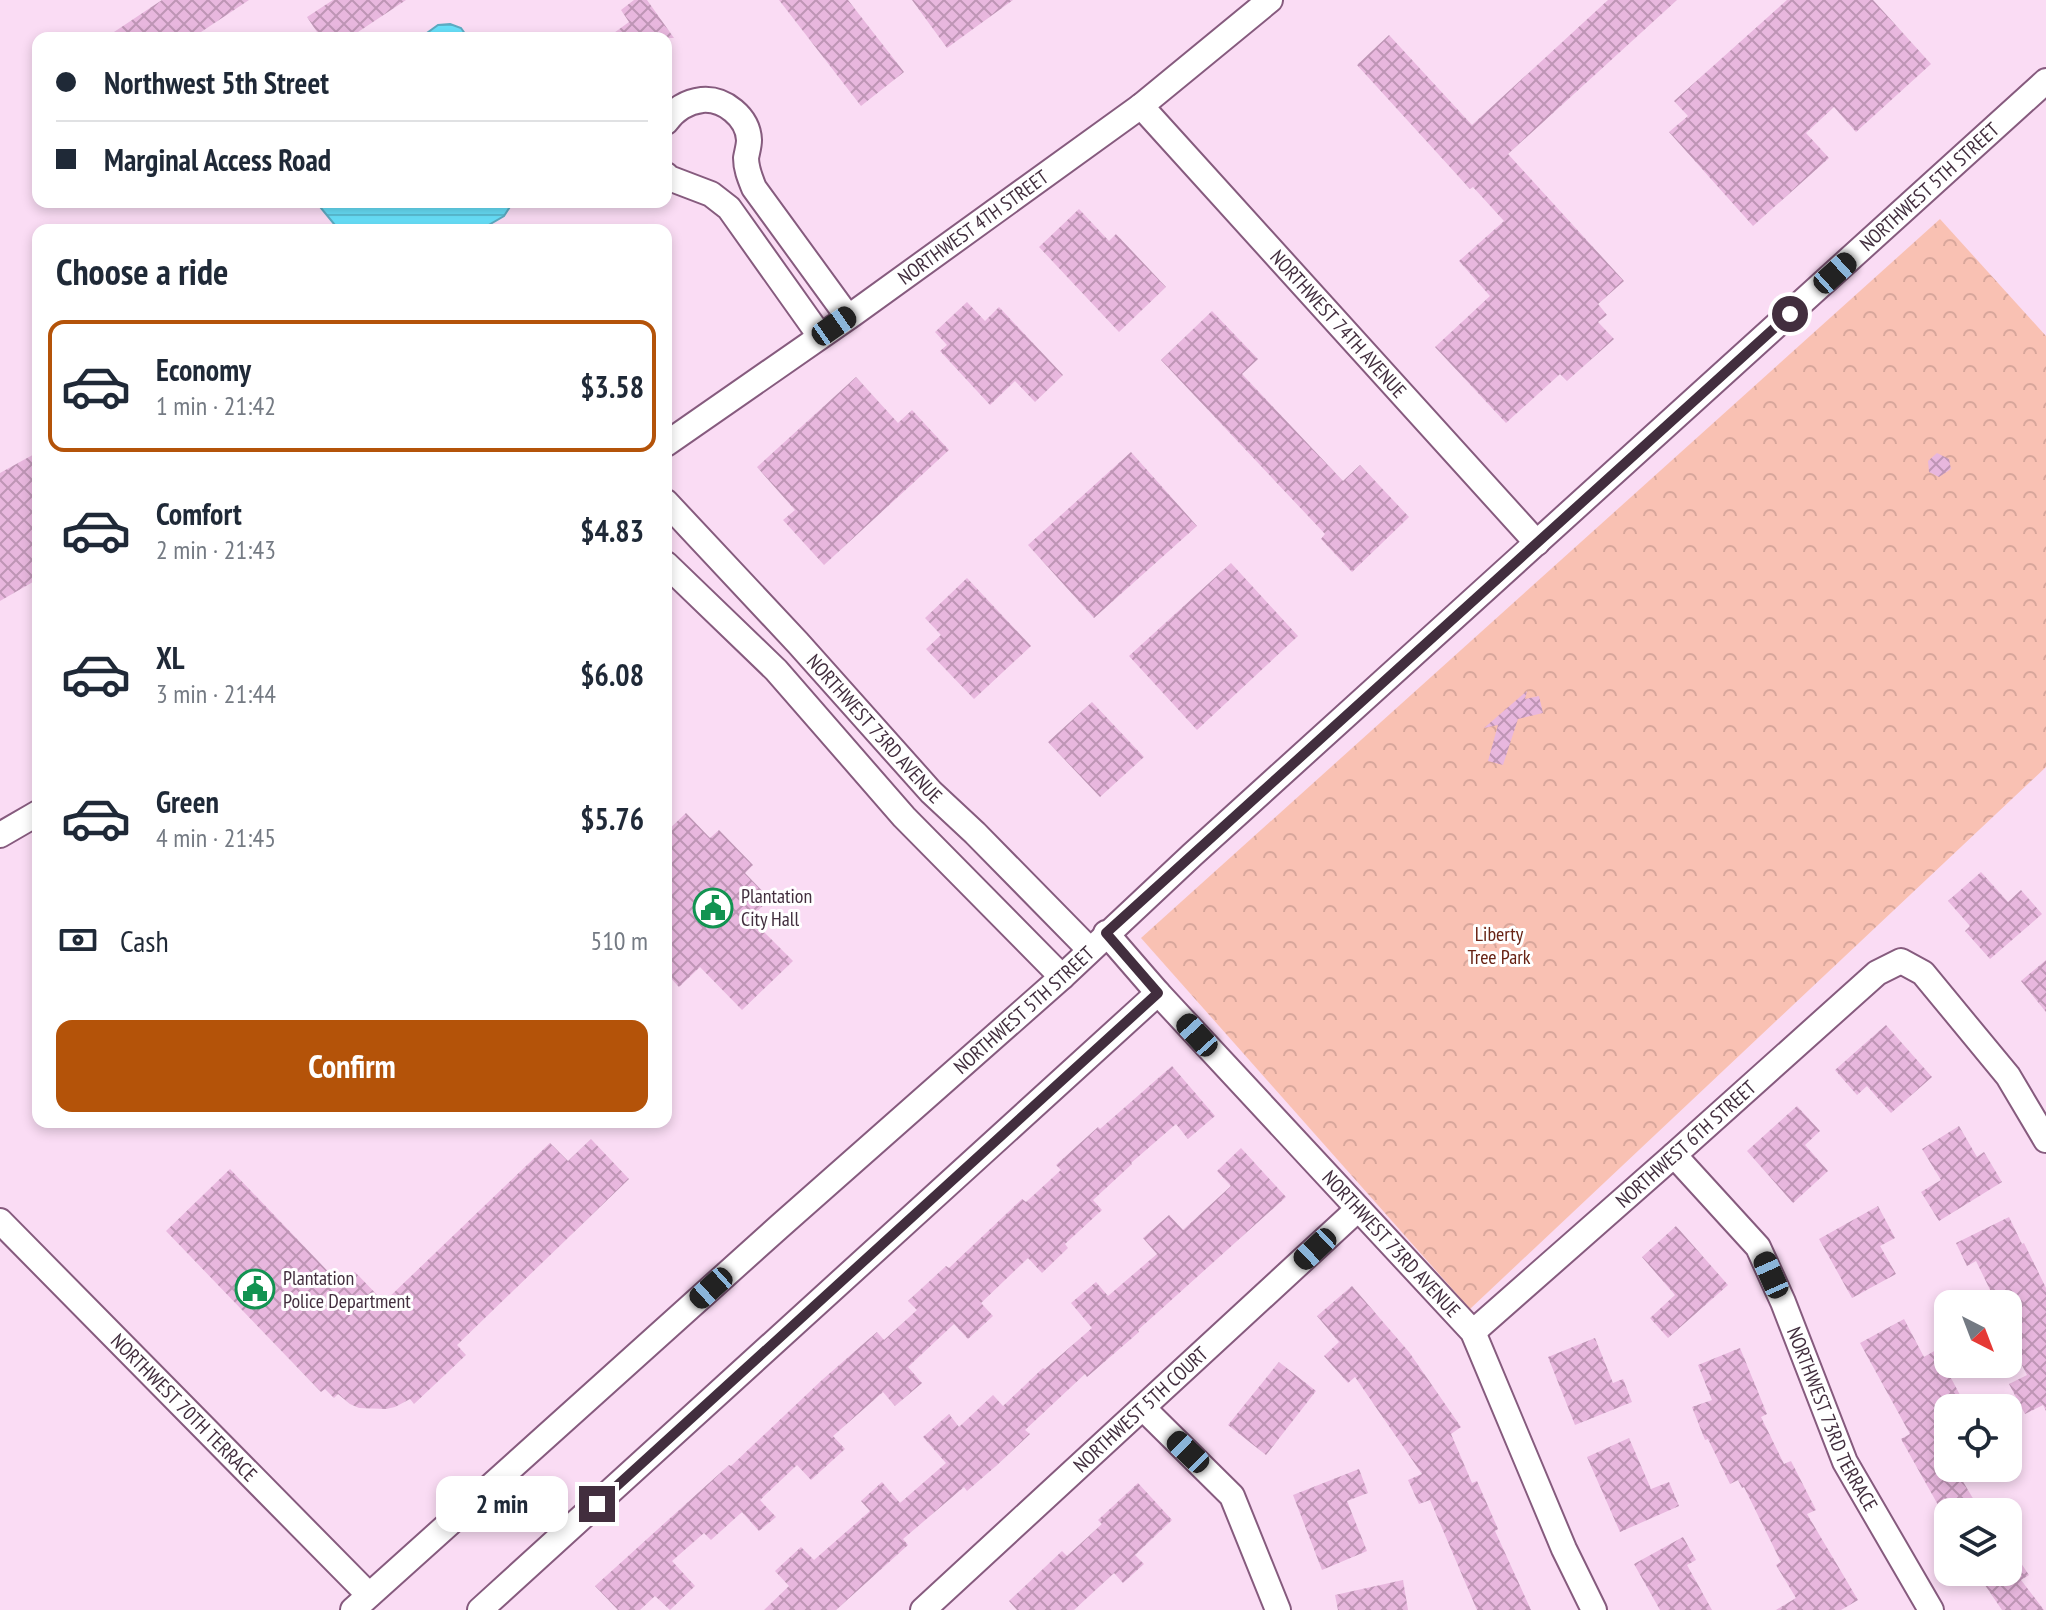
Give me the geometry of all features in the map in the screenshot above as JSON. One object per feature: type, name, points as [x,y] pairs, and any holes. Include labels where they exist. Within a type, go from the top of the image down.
[{"type":"street","name":"NORTHWEST 4TH STREET","points":[[672,440],[1141,106],[1270,0]]},
{"type":"street","name":"NORTHWEST 5TH STREET","points":[[361,1603],[1062,977],[1098,941],[2045,84]]},
{"type":"street","points":[[672,116],[691,101],[709,99],[727,106],[740,117],[747,128],[747,172],[754,188],[848,317]]},
{"type":"street","name":"NORTHWEST 74TH AVENUE","points":[[1141,106],[1537,543]]},
{"type":"street","points":[[672,179],[711,194],[729,208],[820,336]]},
{"type":"street","name":"NORTHWEST 73RD AVENUE","points":[[672,508],[931,792],[1158,993],[1473,1332],[1564,1549],[1594,1610]]},
{"type":"street","name":"NORTHWEST 73RD AVENUE","points":[[672,570],[776,670],[904,817],[1062,977]]},
{"type":"street","points":[[0,835],[32,816]]},
{"type":"street","name":"NORTHWEST 6TH STREET","points":[[1473,1332],[1877,973],[1901,961],[1923,973],[2008,1076],[2046,1140]]},
{"type":"street","points":[[480,1610],[1158,993]]},
{"type":"street","name":"NORTHWEST 73RD TERRACE","points":[[1674,1155],[1758,1247],[1783,1302],[1845,1462],[1931,1610]]},
{"type":"street","name":"NORTHWEST 5TH COURT","points":[[923,1610],[1358,1209]]},
{"type":"street","name":"NORTHWEST 70TH TERRACE","points":[[0,1221],[361,1603]]},
{"type":"street","points":[[1143,1408],[1232,1496],[1278,1610]]},
{"type":"green space","name":"Liberty Tree Park","points":[[1940,219],[2046,336],[2046,767],[1470,1309],[1141,938]]},
{"type":"water","points":[[450,24],[464,32],[428,32],[438,25]]},
{"type":"water","points":[[321,208],[509,208],[504,216],[490,224],[334,224]]},
{"type":"building","points":[[162,0],[249,0],[201,32],[114,32]]},
{"type":"building","points":[[333,0],[406,0],[358,32],[317,32],[307,17]]},
{"type":"building","points":[[634,0],[647,0],[670,32],[615,32],[629,22],[621,10]]},
{"type":"building","points":[[779,0],[848,0],[904,72],[861,106]]},
{"type":"building","points":[[912,0],[1013,0],[947,48]]},
{"type":"building","points":[[1608,0],[1677,0],[1508,154],[1624,281],[1598,304],[1607,315],[1598,322],[1614,339],[1567,381],[1560,374],[1506,423],[1435,347],[1490,296],[1459,261],[1504,221],[1473,187],[1470,189],[1357,65],[1389,35],[1472,125]]},
{"type":"building","points":[[1787,0],[1873,0],[1931,64],[1856,132],[1834,107],[1806,133],[1829,158],[1753,226],[1669,132],[1688,116],[1674,101]]},
{"type":"building","points":[[1079,209],[1109,241],[1116,234],[1166,287],[1119,332],[1039,247]]},
{"type":"building","points":[[967,302],[985,321],[999,307],[1063,375],[1035,402],[1015,381],[990,405],[940,351],[947,345],[935,332]]},
{"type":"building","points":[[1212,311],[1258,359],[1242,374],[1343,481],[1360,465],[1409,517],[1352,572],[1321,539],[1325,534],[1161,360]]},
{"type":"building","points":[[856,377],[898,423],[912,410],[949,450],[824,565],[783,520],[795,510],[757,467]]},
{"type":"building","points":[[1131,452],[1197,526],[1094,618],[1028,545]]},
{"type":"building","points":[[1937,453],[1949,459],[1951,469],[1939,477],[1929,472],[1928,461]]},
{"type":"building","points":[[32,455],[32,582],[0,601],[0,473]]},
{"type":"building","points":[[1231,563],[1298,636],[1197,730],[1129,656]]},
{"type":"building","points":[[967,578],[1031,646],[974,699],[926,649],[941,635],[925,618]]},
{"type":"building","points":[[1527,691],[1525,699],[1539,696],[1543,713],[1518,719],[1503,765],[1488,761],[1498,725],[1484,728]]},
{"type":"building","points":[[1092,702],[1144,757],[1100,797],[1048,742]]},
{"type":"building","name":"Plantation City Hall","points":[[686,813],[710,838],[719,830],[753,865],[745,873],[770,899],[750,918],[793,961],[742,1010],[700,967],[679,987],[672,979],[672,826]]},
{"type":"building","points":[[1981,872],[2008,902],[2021,890],[2042,914],[1990,959],[1965,931],[1970,926],[1948,901]]},
{"type":"building","points":[[2046,960],[2046,1012],[2021,981]]},
{"type":"building","points":[[1886,1025],[1932,1077],[1891,1113],[1867,1086],[1857,1095],[1835,1070]]},
{"type":"building","points":[[1172,1066],[1215,1116],[1188,1139],[1176,1124],[1131,1163],[1093,1200],[1102,1210],[1065,1244],[1068,1248],[1042,1273],[1028,1258],[981,1303],[993,1316],[968,1339],[954,1324],[908,1367],[922,1383],[895,1406],[883,1392],[833,1436],[845,1449],[811,1480],[797,1465],[760,1500],[776,1517],[759,1531],[742,1512],[711,1540],[704,1533],[672,1561],[695,1586],[670,1610],[655,1596],[640,1610],[618,1610],[595,1586],[877,1332],[884,1340],[917,1310],[908,1301],[946,1266],[949,1268],[1022,1199],[1026,1202],[1061,1170],[1056,1165]]},
{"type":"building","points":[[1797,1106],[1820,1131],[1805,1145],[1828,1171],[1793,1203],[1747,1151]]},
{"type":"building","points":[[1959,1126],[1977,1157],[1984,1152],[2002,1182],[1939,1221],[1921,1192],[1941,1180],[1922,1149]]},
{"type":"building","name":"Plantation Police Department","points":[[591,1139],[629,1179],[457,1345],[466,1355],[414,1404],[410,1399],[386,1409],[359,1408],[338,1394],[334,1398],[325,1389],[321,1392],[166,1231],[230,1169],[341,1285],[355,1272],[384,1302],[550,1143],[568,1161]]},
{"type":"building","points":[[1241,1148],[1286,1197],[1139,1332],[1087,1377],[1085,1374],[1025,1430],[1030,1434],[996,1466],[967,1491],[964,1487],[903,1539],[908,1545],[836,1610],[764,1610],[789,1586],[775,1571],[801,1547],[814,1560],[870,1511],[861,1501],[882,1482],[900,1503],[946,1463],[923,1437],[949,1414],[959,1427],[993,1395],[1003,1406],[1092,1328],[1071,1303],[1096,1282],[1108,1296],[1157,1254],[1143,1238],[1169,1215],[1183,1230],[1231,1186],[1217,1171]]},
{"type":"building","points":[[1878,1206],[1895,1238],[1880,1246],[1896,1274],[1852,1298],[1819,1239]]},
{"type":"building","points":[[2009,1217],[2024,1243],[2046,1288],[2046,1411],[2043,1405],[2025,1414],[2022,1394],[2014,1394],[2009,1384],[2027,1375],[2022,1365],[2022,1290],[1990,1290],[1976,1261],[1967,1266],[1956,1243]]},
{"type":"building","points":[[1676,1226],[1728,1285],[1668,1338],[1650,1318],[1675,1295],[1642,1257]]},
{"type":"building","points":[[1352,1286],[1409,1352],[1461,1427],[1451,1434],[1472,1483],[1477,1481],[1498,1529],[1495,1531],[1531,1610],[1477,1610],[1430,1500],[1419,1504],[1408,1480],[1422,1474],[1355,1377],[1348,1383],[1324,1356],[1339,1342],[1317,1316]]},
{"type":"building","points":[[1904,1319],[1924,1357],[1934,1351],[1934,1378],[1951,1378],[1960,1394],[1934,1394],[1934,1482],[1963,1482],[1973,1498],[1934,1498],[1901,1439],[1910,1434],[1860,1343]]},
{"type":"building","points":[[1595,1338],[1613,1383],[1623,1379],[1632,1402],[1575,1425],[1548,1357]]},
{"type":"building","points":[[1740,1348],[1767,1414],[1761,1417],[1784,1464],[1791,1461],[1816,1510],[1807,1514],[1858,1600],[1841,1610],[1776,1610],[1796,1598],[1776,1565],[1781,1562],[1744,1487],[1738,1480],[1730,1484],[1708,1439],[1705,1440],[1692,1407],[1712,1400],[1698,1365]]},
{"type":"building","points":[[1279,1362],[1316,1391],[1266,1455],[1228,1425]]},
{"type":"building","points":[[1629,1438],[1651,1489],[1669,1482],[1679,1506],[1620,1532],[1587,1457]]},
{"type":"building","points":[[1359,1469],[1368,1493],[1347,1501],[1367,1551],[1322,1570],[1293,1495]]},
{"type":"building","points":[[1138,1483],[1172,1520],[1135,1555],[1144,1564],[1123,1583],[1114,1573],[1074,1610],[1017,1610],[1009,1601],[1062,1551],[1067,1556],[1102,1524],[1098,1520]]},
{"type":"building","points":[[1683,1537],[1696,1560],[1687,1565],[1712,1610],[1660,1610],[1634,1564]]},
{"type":"building","points":[[2022,1565],[2029,1575],[2022,1579]]},
{"type":"building","points":[[1403,1580],[1408,1610],[1338,1610],[1335,1595]]},
{"type":"building","points":[[2022,1581],[2044,1610],[2002,1610],[1986,1586],[2022,1586]]},
{"type":"place","name":"Plantation City Hall","points":[[713,908]]},
{"type":"place","name":"Plantation Police Department","points":[[255,1289]]},
{"type":"route","points":[[597,1504],[1158,993],[1106,933],[1790,314]]}]
